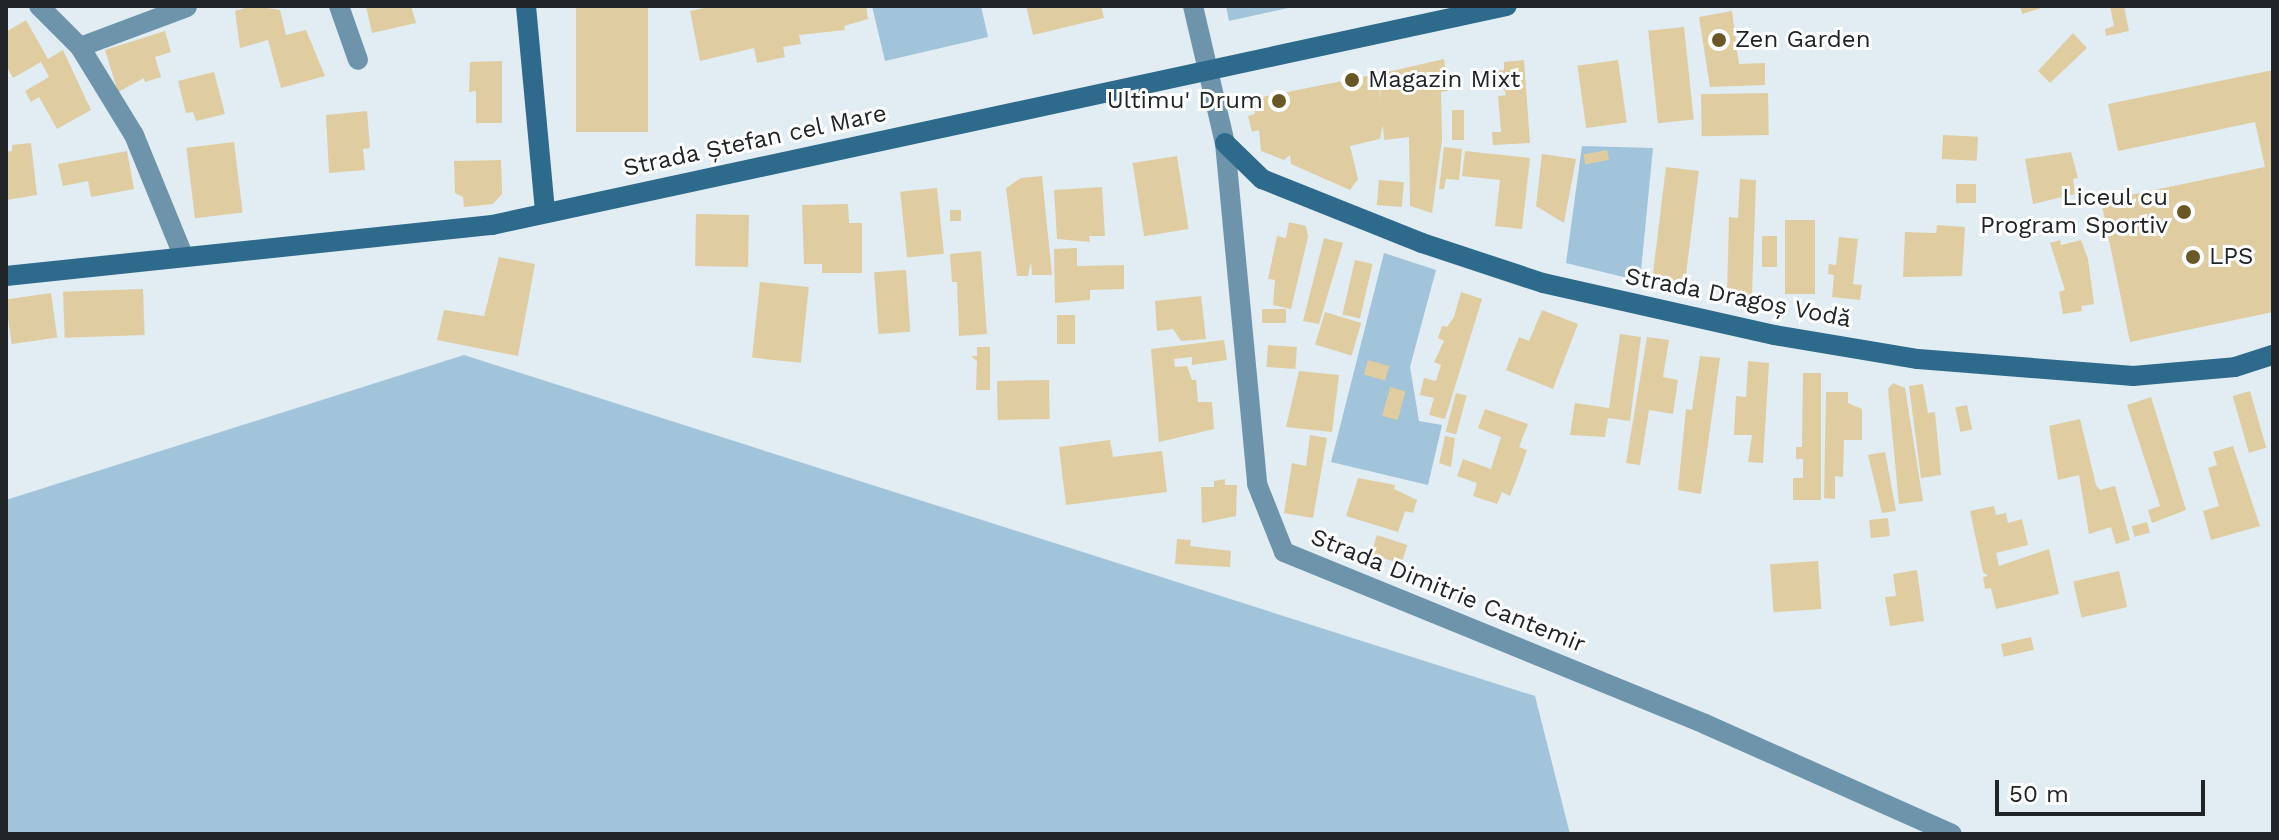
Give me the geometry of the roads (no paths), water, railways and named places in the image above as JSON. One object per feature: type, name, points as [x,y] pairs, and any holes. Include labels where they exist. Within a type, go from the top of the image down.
[{"type":"street","points":[[39,6],[80,47],[134,135],[183,255]]},
{"type":"street","points":[[339,6],[358,60]]},
{"type":"street","points":[[526,6],[545,212]]},
{"type":"street","name":"Strada Dimitrie Cantemir","points":[[1193,6],[1225,143],[1257,484],[1284,552],[1705,724],[1952,834]]},
{"type":"street","name":"Strada Ștefan cel Mare","points":[[6,276],[183,255],[319,246],[492,225],[1507,6]]},
{"type":"street","points":[[80,47],[187,7]]},
{"type":"street","name":"Strada Dragoș Vodă","points":[[1225,143],[1262,179],[1422,243],[1543,283],[1760,332],[1918,359],[2133,376],[2235,367],[2273,355]]},
{"type":"place","name":"Zen Garden","points":[[1719,40]]},
{"type":"place","name":"Magazin Mixt","points":[[1352,80]]},
{"type":"place","name":"Ultimu' Drum","points":[[1279,101]]},
{"type":"place","name":"Liceul cu Program Sportiv","points":[[2184,212]]},
{"type":"place","name":"LPS","points":[[2193,257]]}]
